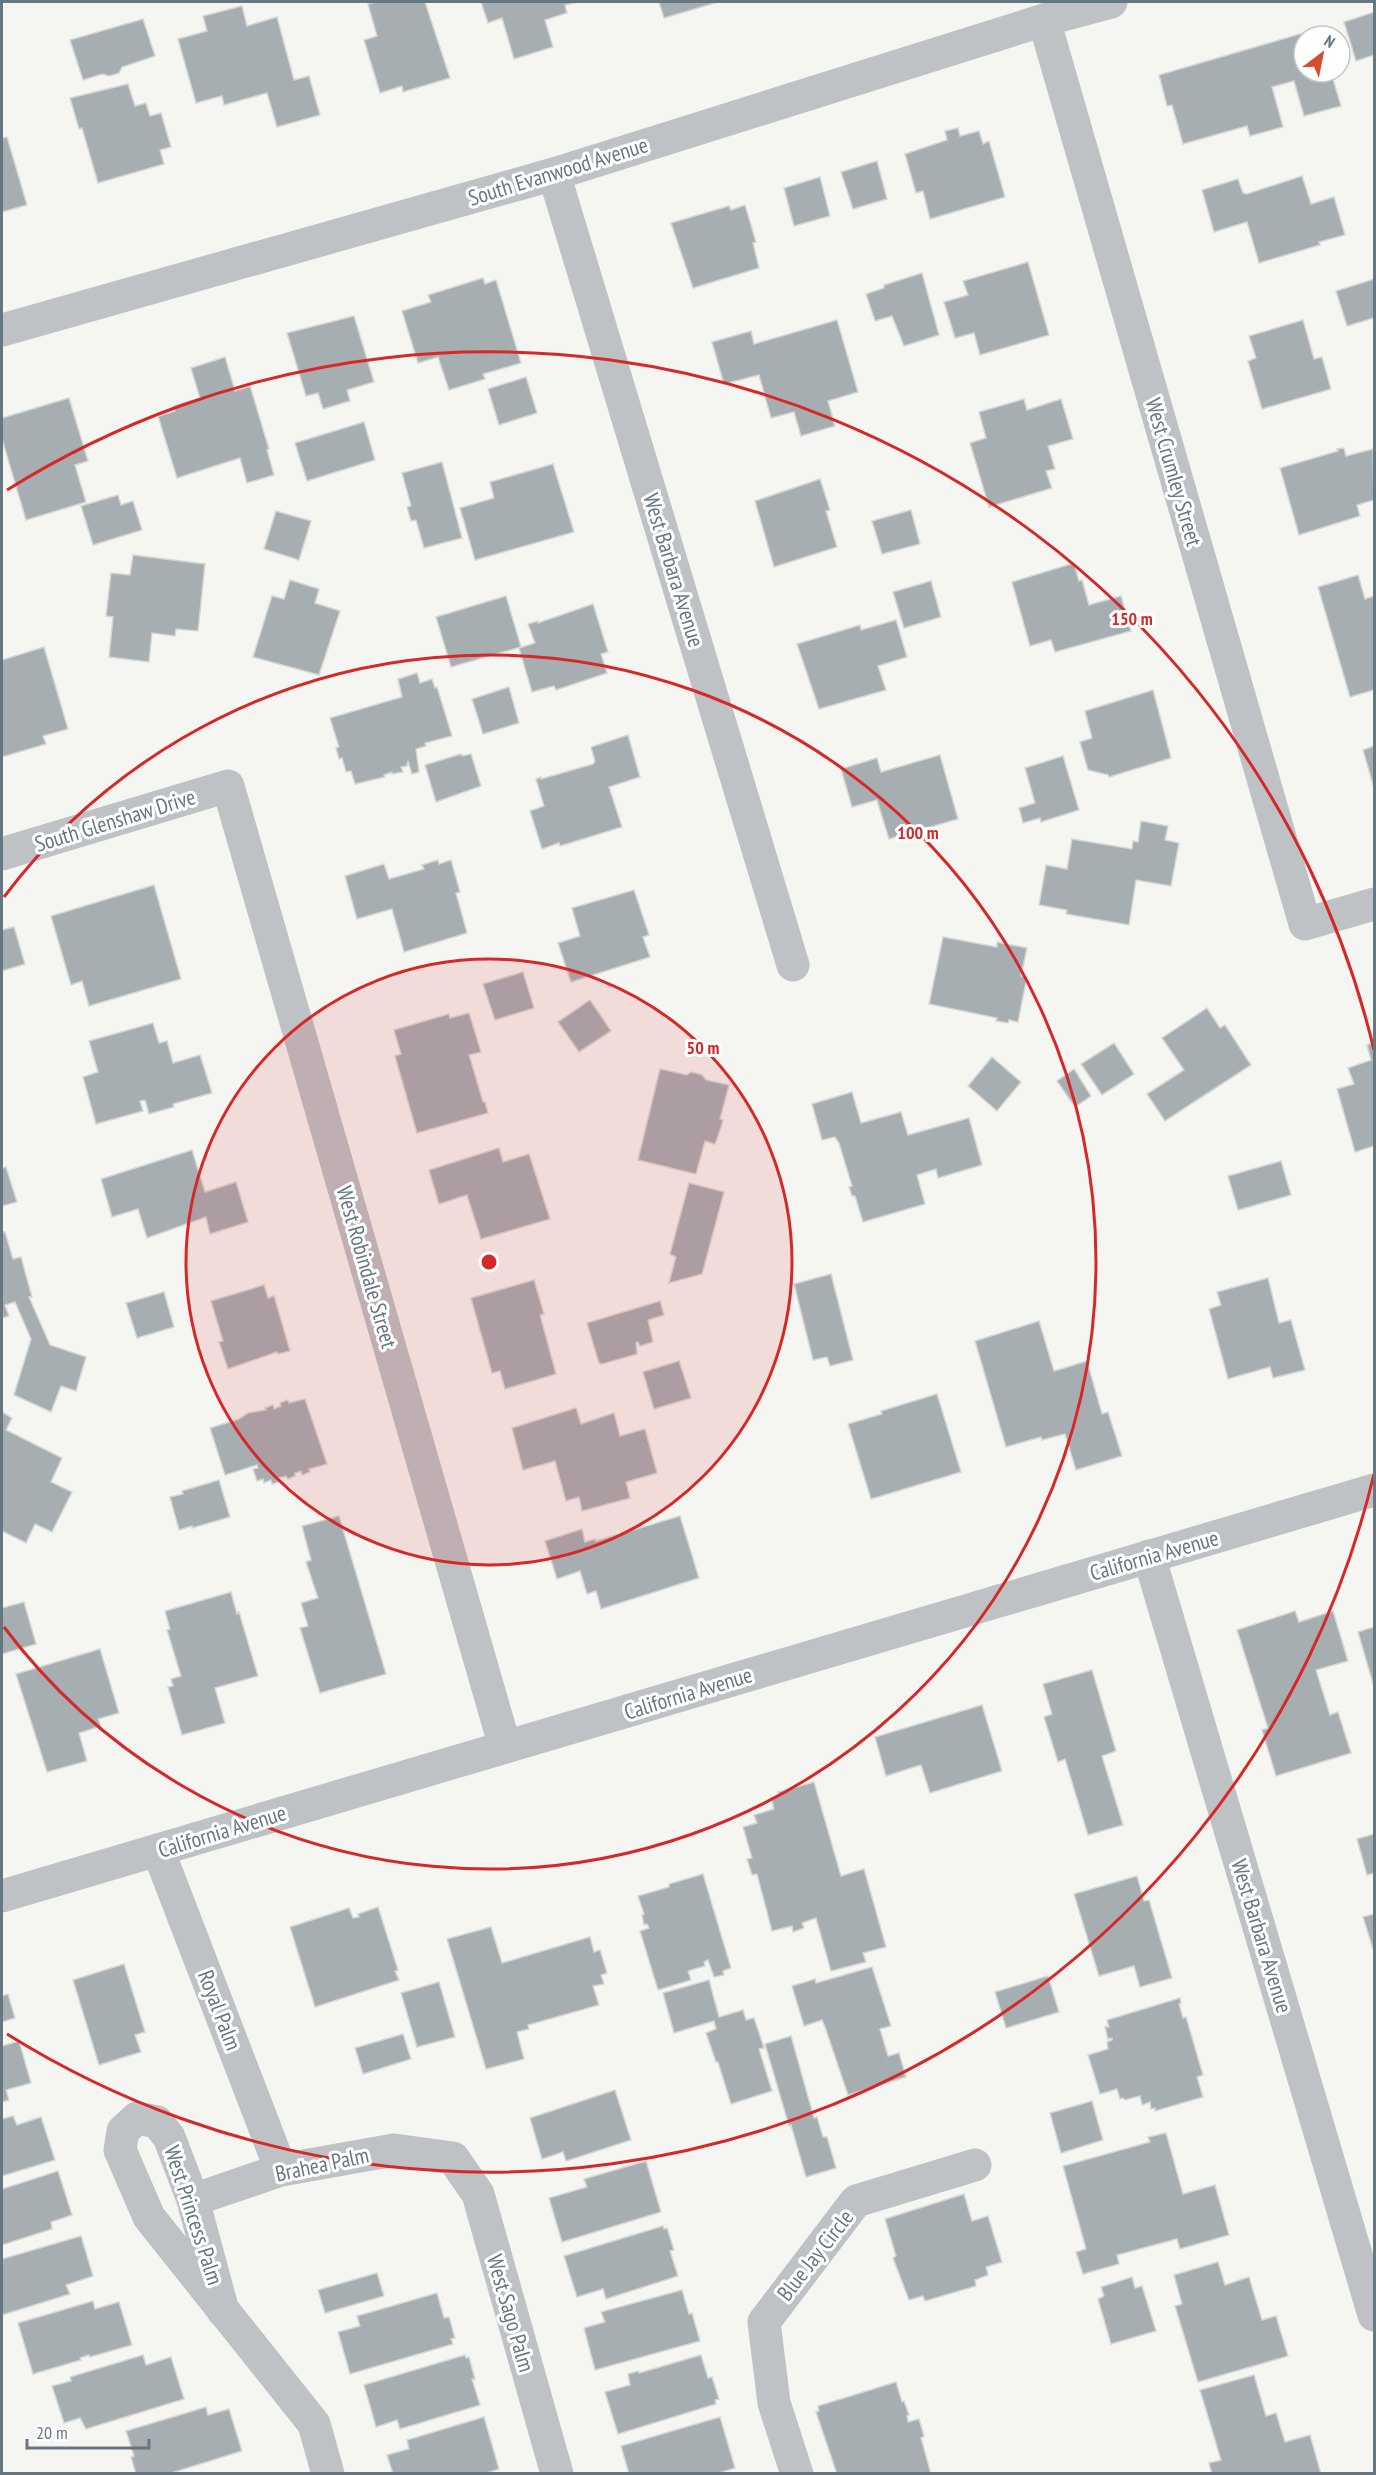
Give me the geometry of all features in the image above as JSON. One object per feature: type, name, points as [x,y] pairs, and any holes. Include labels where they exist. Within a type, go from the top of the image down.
[{"type":"street","name":"South Evanwood Avenue","points":[[2,330],[554,174],[1044,20],[1111,2]]},
{"type":"street","name":"West Crumley Street","points":[[1044,20],[1305,924],[1374,904]]},
{"type":"street","name":"West Barbara Avenue","points":[[554,174],[793,965]]},
{"type":"street","name":"South Glenshaw Drive","points":[[2,854],[228,786]]},
{"type":"street","name":"West Robindale Street","points":[[228,786],[505,1747]]},
{"type":"street","name":"California Avenue","points":[[2,1896],[1374,1490]]},
{"type":"street","name":"West Barbara Avenue","points":[[1149,1556],[1374,2316]]},
{"type":"street","name":"Royal Palm","points":[[158,1850],[281,2170]]},
{"type":"street","name":"West Princess Palm","points":[[223,2311],[193,2200],[169,2137],[157,2122],[137,2118],[123,2131],[120,2150],[149,2217],[223,2311],[314,2424],[328,2474]]},
{"type":"street","name":"Brahea Palm","points":[[193,2200],[281,2170],[394,2150],[453,2158]]},
{"type":"street","name":"West Sago Palm","points":[[453,2158],[478,2194],[556,2474]]},
{"type":"street","name":"Blue Jay Circle","points":[[797,2474],[774,2403],[764,2322],[856,2201],[975,2165]]},
{"type":"building","points":[[425,2],[450,78],[403,92],[402,86],[380,93],[364,40],[377,36],[368,4]]},
{"type":"building","points":[[481,2],[579,2],[565,5],[567,13],[545,20],[553,47],[514,59],[502,18],[488,23]]},
{"type":"building","points":[[659,2],[718,2],[664,18]]},
{"type":"building","points":[[242,6],[247,26],[277,17],[294,80],[309,76],[320,115],[277,127],[267,93],[224,105],[222,96],[196,103],[178,39],[207,31],[203,16]]},
{"type":"building","points":[[1374,12],[1374,55],[1356,61],[1352,48],[1352,24],[1344,22]]},
{"type":"building","points":[[143,19],[155,56],[122,67],[119,73],[109,76],[102,74],[83,80],[70,40]]},
{"type":"building","points":[[1292,36],[1292,82],[1272,87],[1283,127],[1250,136],[1247,126],[1183,144],[1172,105],[1167,106],[1159,75]]},
{"type":"building","points":[[128,84],[135,106],[146,103],[150,116],[161,113],[171,147],[160,150],[164,164],[98,183],[82,128],[79,129],[70,98]]},
{"type":"building","points":[[1295,84],[1335,84],[1341,106],[1304,116]]},
{"type":"building","points":[[958,128],[960,136],[979,131],[983,144],[989,141],[1005,197],[930,219],[923,191],[916,193],[905,154],[947,140],[945,131]]},
{"type":"building","points":[[7,137],[27,205],[2,212],[2,138]]},
{"type":"building","points":[[877,161],[887,199],[853,209],[841,172]]},
{"type":"building","points":[[1302,176],[1311,204],[1334,197],[1345,235],[1259,263],[1247,222],[1214,232],[1202,190],[1238,179],[1243,193],[1247,194]]},
{"type":"building","points":[[820,177],[830,216],[794,226],[784,188]]},
{"type":"building","points":[[745,205],[756,242],[753,243],[759,268],[693,288],[671,223],[729,206],[731,210]]},
{"type":"building","points":[[1028,262],[1049,335],[980,355],[974,333],[955,338],[944,302],[968,295],[963,281]]},
{"type":"building","points":[[922,273],[939,335],[904,346],[892,316],[875,321],[866,294],[884,288],[884,285]]},
{"type":"building","points":[[483,278],[485,284],[496,280],[521,363],[483,374],[485,379],[449,390],[438,357],[418,363],[402,311],[431,302],[428,295]]},
{"type":"building","points":[[1374,279],[1374,318],[1347,326],[1336,291]]},
{"type":"building","points":[[354,316],[374,382],[347,390],[350,401],[323,409],[318,393],[306,396],[287,333]]},
{"type":"building","points":[[837,320],[858,392],[828,401],[835,426],[801,436],[794,412],[771,418],[759,375],[724,384],[712,342],[751,331],[754,344]]},
{"type":"building","points":[[1303,320],[1314,359],[1322,357],[1331,389],[1262,409],[1248,361],[1256,358],[1249,336]]},
{"type":"building","points":[[225,357],[235,391],[250,386],[269,449],[267,450],[274,475],[247,483],[240,458],[177,478],[158,416],[175,411],[174,406],[200,398],[191,368]]},
{"type":"building","points":[[526,377],[537,413],[499,425],[488,389]]},
{"type":"building","points":[[69,398],[88,461],[75,465],[86,502],[26,520],[2,439],[2,418]]},
{"type":"building","points":[[1024,399],[1027,410],[1061,399],[1073,439],[1048,446],[1055,469],[1046,471],[1052,488],[989,507],[970,443],[986,438],[979,412]]},
{"type":"building","points":[[364,422],[375,460],[307,481],[295,443]]},
{"type":"building","points":[[1344,448],[1346,456],[1373,449],[1374,500],[1357,505],[1360,516],[1299,535],[1280,468]]},
{"type":"building","points":[[442,462],[462,538],[424,548],[416,520],[411,521],[407,507],[411,506],[402,473]]},
{"type":"building","points":[[553,464],[574,532],[475,560],[460,508],[494,498],[490,482]]},
{"type":"building","points":[[820,479],[830,510],[826,511],[837,547],[774,567],[755,501]]},
{"type":"building","points":[[118,495],[121,505],[133,501],[142,530],[93,545],[81,506]]},
{"type":"building","points":[[911,510],[920,544],[882,554],[872,521]]},
{"type":"building","points":[[276,511],[311,521],[299,560],[264,549]]},
{"type":"building","points":[[133,555],[205,564],[198,631],[176,629],[175,636],[152,633],[149,662],[109,657],[113,617],[106,616],[111,573],[130,575]]},
{"type":"building","points":[[1074,563],[1079,581],[1082,580],[1089,605],[1121,596],[1131,631],[1055,652],[1051,640],[1030,646],[1012,582]]},
{"type":"building","points":[[1358,575],[1365,599],[1374,596],[1374,690],[1350,697],[1318,587]]},
{"type":"building","points":[[290,580],[319,589],[315,603],[340,611],[319,675],[253,657],[272,596],[284,599]]},
{"type":"building","points":[[931,581],[941,617],[904,628],[893,592]]},
{"type":"building","points":[[506,596],[521,647],[451,667],[436,617]]},
{"type":"building","points":[[593,604],[608,652],[601,654],[607,673],[556,690],[554,686],[532,692],[519,648],[535,643],[528,624],[538,621],[538,623]]},
{"type":"building","points":[[896,620],[907,657],[878,666],[886,690],[819,709],[797,644],[860,625],[861,630]]},
{"type":"building","points":[[44,647],[68,729],[43,736],[46,744],[2,757],[2,660]]},
{"type":"building","points":[[417,673],[420,683],[432,679],[435,688],[437,687],[452,736],[425,743],[426,746],[416,749],[419,772],[412,774],[408,761],[407,766],[401,767],[403,772],[392,774],[392,772],[384,775],[385,777],[355,784],[351,771],[346,772],[342,758],[339,759],[336,748],[339,747],[330,718],[402,697],[398,679]]},
{"type":"building","points":[[509,687],[519,723],[483,734],[472,699]]},
{"type":"building","points":[[1153,690],[1171,758],[1109,777],[1088,770],[1080,742],[1092,738],[1085,711]]},
{"type":"building","points":[[628,735],[640,777],[609,787],[622,827],[560,846],[559,843],[542,849],[530,811],[544,806],[536,779],[593,764],[595,761],[591,747]]},
{"type":"building","points":[[1374,746],[1374,788],[1363,750]]},
{"type":"building","points":[[461,754],[462,756],[471,754],[481,786],[436,802],[425,765]]},
{"type":"building","points":[[940,755],[958,819],[889,839],[877,800],[852,807],[841,769],[877,758],[881,772]]},
{"type":"building","points":[[1063,756],[1079,810],[1041,822],[1040,818],[1023,823],[1019,808],[1035,803],[1025,768]]},
{"type":"building","points":[[1141,821],[1168,826],[1165,840],[1179,843],[1171,886],[1136,880],[1129,925],[1066,914],[1067,910],[1039,905],[1046,865],[1067,869],[1072,839],[1132,849],[1133,841],[1138,842]]},
{"type":"building","points":[[438,860],[439,864],[451,860],[460,892],[456,893],[467,933],[404,952],[392,909],[357,919],[345,876],[384,864],[389,879],[424,869],[422,865]]},
{"type":"building","points":[[154,885],[181,979],[89,1006],[82,981],[71,985],[51,916]]},
{"type":"building","points":[[634,890],[649,935],[643,937],[650,957],[571,982],[558,943],[580,936],[572,908]]},
{"type":"building","points":[[14,927],[25,964],[2,971],[2,930]]},
{"type":"building","points":[[943,937],[997,947],[997,942],[1027,948],[1021,976],[1027,977],[1018,1022],[996,1021],[997,1018],[929,1004]]},
{"type":"building","points":[[523,972],[534,1008],[495,1020],[483,984]]},
{"type":"building","points":[[590,1000],[611,1031],[579,1052],[558,1022]]},
{"type":"building","points":[[1207,1008],[1220,1028],[1225,1025],[1251,1065],[1165,1121],[1147,1094],[1184,1070],[1162,1038]]},
{"type":"building","points":[[469,1013],[481,1052],[469,1055],[488,1113],[417,1133],[395,1056],[401,1054],[394,1030],[449,1014],[450,1018]]},
{"type":"building","points":[[153,1023],[159,1043],[167,1041],[173,1063],[200,1055],[212,1093],[173,1104],[174,1107],[149,1114],[145,1100],[140,1101],[143,1111],[96,1124],[83,1077],[98,1072],[89,1041]]},
{"type":"building","points":[[1374,1042],[1374,1146],[1355,1152],[1337,1089],[1354,1084],[1348,1068],[1371,1060],[1367,1045]]},
{"type":"building","points":[[1114,1043],[1134,1074],[1102,1095],[1081,1064]]},
{"type":"building","points":[[992,1057],[1021,1082],[997,1111],[968,1086]]},
{"type":"building","points":[[660,1069],[687,1075],[691,1072],[702,1075],[706,1080],[729,1085],[720,1119],[723,1120],[715,1144],[705,1141],[696,1174],[638,1160]]},
{"type":"building","points":[[1074,1069],[1091,1096],[1075,1107],[1057,1081]]},
{"type":"building","points":[[852,1092],[861,1123],[901,1112],[908,1135],[969,1118],[982,1165],[938,1178],[936,1169],[917,1175],[925,1204],[863,1222],[855,1196],[852,1196],[849,1187],[852,1186],[839,1143],[835,1137],[822,1140],[812,1104]]},
{"type":"building","points":[[499,1148],[503,1162],[529,1154],[550,1219],[481,1239],[467,1195],[439,1204],[429,1170]]},
{"type":"building","points":[[192,1150],[205,1192],[236,1182],[248,1222],[210,1234],[206,1217],[147,1238],[138,1209],[112,1217],[101,1179]]},
{"type":"building","points":[[1281,1161],[1291,1195],[1238,1210],[1228,1176]]},
{"type":"building","points":[[6,1167],[17,1202],[2,1206],[2,1168]]},
{"type":"building","points":[[689,1183],[724,1192],[702,1274],[669,1283],[676,1257],[670,1254]]},
{"type":"building","points":[[2,1232],[5,1232],[13,1259],[21,1257],[32,1297],[29,1297],[50,1345],[86,1357],[76,1391],[61,1386],[51,1412],[14,1395],[31,1339],[15,1302],[5,1305],[9,1316],[2,1318]]},
{"type":"building","points":[[831,1274],[853,1360],[830,1366],[827,1357],[813,1360],[794,1284]]},
{"type":"building","points":[[1268,1278],[1279,1323],[1291,1320],[1305,1370],[1273,1378],[1270,1367],[1228,1379],[1209,1309],[1221,1305],[1217,1292]]},
{"type":"building","points":[[534,1280],[544,1314],[540,1315],[556,1374],[505,1389],[500,1371],[492,1373],[471,1298]]},
{"type":"building","points":[[264,1285],[268,1298],[274,1296],[290,1351],[278,1354],[277,1352],[228,1369],[219,1342],[223,1341],[211,1301]]},
{"type":"building","points":[[164,1292],[174,1327],[137,1338],[126,1303]]},
{"type":"building","points":[[660,1301],[664,1315],[648,1320],[653,1342],[640,1346],[638,1342],[636,1343],[637,1354],[599,1363],[587,1323]]},
{"type":"building","points":[[1039,1321],[1054,1371],[1087,1361],[1102,1414],[1108,1412],[1122,1456],[1076,1470],[1065,1434],[1042,1440],[1041,1437],[1006,1447],[975,1341]]},
{"type":"building","points":[[679,1361],[691,1398],[654,1409],[643,1372]]},
{"type":"building","points":[[937,1394],[961,1472],[871,1499],[848,1424]]},
{"type":"building","points":[[305,1399],[327,1464],[309,1469],[310,1472],[302,1475],[301,1471],[295,1473],[295,1476],[288,1479],[286,1476],[278,1478],[279,1482],[272,1484],[271,1480],[264,1483],[263,1479],[257,1481],[253,1469],[258,1468],[257,1465],[225,1475],[210,1428],[239,1419],[248,1413],[266,1410],[265,1408],[273,1405],[274,1409],[281,1406],[280,1403],[288,1400],[289,1403]]},
{"type":"building","points":[[576,1408],[581,1424],[614,1413],[620,1436],[645,1429],[657,1473],[626,1482],[630,1498],[582,1511],[579,1497],[566,1501],[555,1461],[523,1470],[512,1428]]},
{"type":"building","points":[[2,1412],[12,1418],[6,1430],[62,1458],[51,1482],[72,1492],[52,1532],[35,1524],[26,1543],[2,1531]]},
{"type":"building","points":[[219,1480],[230,1517],[179,1530],[170,1497]]},
{"type":"building","points":[[339,1516],[386,1674],[320,1693],[300,1628],[308,1626],[301,1603],[318,1598],[306,1562],[311,1560],[302,1526]]},
{"type":"building","points":[[680,1516],[699,1578],[601,1609],[596,1591],[587,1594],[580,1571],[557,1579],[545,1541],[582,1529],[585,1542],[595,1539],[596,1541]]},
{"type":"building","points":[[231,1592],[258,1676],[215,1688],[225,1723],[182,1735],[168,1687],[173,1686],[171,1679],[181,1676],[167,1630],[170,1629],[165,1611]]},
{"type":"building","points":[[24,1602],[36,1644],[2,1654],[2,1608]]},
{"type":"building","points":[[1295,1611],[1299,1622],[1333,1611],[1348,1661],[1316,1670],[1330,1715],[1338,1712],[1351,1753],[1276,1776],[1262,1730],[1268,1728],[1237,1630]]},
{"type":"building","points":[[1374,1627],[1374,1687],[1358,1632]]},
{"type":"building","points":[[100,1649],[119,1713],[98,1719],[101,1726],[79,1733],[87,1761],[47,1772],[16,1674]]},
{"type":"building","points":[[1092,1670],[1116,1751],[1102,1756],[1123,1825],[1088,1835],[1065,1759],[1058,1762],[1044,1717],[1052,1714],[1043,1684]]},
{"type":"building","points":[[982,1705],[1002,1771],[930,1793],[921,1765],[886,1776],[875,1737]]},
{"type":"building","points":[[814,1782],[841,1876],[864,1869],[886,1947],[863,1953],[866,1962],[831,1971],[816,1918],[802,1923],[804,1928],[793,1932],[792,1926],[772,1931],[757,1874],[752,1875],[747,1859],[752,1858],[743,1827],[757,1823],[754,1815],[774,1809],[771,1798],[779,1796],[778,1792]]},
{"type":"building","points":[[1374,1834],[1374,1873],[1367,1875],[1357,1839]]},
{"type":"building","points":[[703,1874],[731,1968],[723,1971],[724,1975],[714,1977],[708,1960],[704,1962],[705,1966],[688,1971],[691,1980],[658,1990],[640,1931],[649,1928],[647,1924],[644,1925],[642,1915],[644,1914],[638,1896]]},
{"type":"building","points":[[1137,1876],[1144,1901],[1149,1900],[1172,1978],[1140,1987],[1134,1966],[1099,1976],[1074,1894]]},
{"type":"building","points":[[378,1907],[398,1970],[395,1971],[399,1980],[315,2007],[290,1927],[349,1908],[353,1918],[359,1917],[358,1914]]},
{"type":"building","points":[[1374,1914],[1374,1948],[1373,1949],[1363,1917]]},
{"type":"building","points":[[491,1927],[502,1963],[590,1937],[594,1952],[600,1950],[607,1973],[601,1975],[604,1984],[593,1986],[599,2005],[528,2025],[529,2029],[517,2032],[524,2059],[486,2069],[447,1939]]},
{"type":"building","points":[[124,1964],[145,2032],[135,2035],[141,2052],[99,2065],[73,1980]]},
{"type":"building","points":[[872,1967],[891,2026],[880,2029],[888,2056],[899,2053],[906,2077],[848,2095],[822,2020],[804,2026],[792,1986],[815,1979],[816,1983]]},
{"type":"building","points":[[1048,1976],[1059,2012],[1006,2028],[995,1992]]},
{"type":"building","points":[[709,1980],[719,2017],[743,2010],[746,2020],[754,2018],[764,2048],[759,2049],[772,2091],[731,2104],[706,2033],[716,2029],[714,2021],[674,2033],[663,1993]]},
{"type":"building","points":[[439,1982],[455,2037],[417,2047],[401,1993]]},
{"type":"building","points":[[8,1994],[15,2018],[2,2022],[2,1996]]},
{"type":"building","points":[[1180,1998],[1181,2003],[1179,2004],[1183,2018],[1186,2017],[1203,2075],[1197,2077],[1203,2097],[1155,2111],[1155,2108],[1151,2109],[1150,2102],[1142,2105],[1140,2096],[1120,2099],[1117,2089],[1100,2094],[1088,2055],[1108,2049],[1107,2042],[1112,2038],[1108,2039],[1105,2027],[1109,2027],[1107,2020]]},
{"type":"building","points":[[403,2034],[411,2059],[363,2074],[355,2048]]},
{"type":"building","points":[[791,2036],[814,2118],[817,2117],[823,2137],[827,2137],[836,2168],[806,2177],[765,2044]]},
{"type":"building","points":[[19,2041],[31,2083],[6,2090],[9,2100],[2,2102],[2,2046]]},
{"type":"building","points":[[615,2090],[631,2140],[566,2161],[563,2152],[542,2159],[530,2118]]},
{"type":"building","points":[[1092,2101],[1103,2140],[1061,2153],[1050,2113]]},
{"type":"building","points":[[13,2116],[17,2125],[41,2117],[55,2160],[2,2176],[2,2119]]},
{"type":"building","points":[[1166,2133],[1183,2194],[1215,2185],[1229,2235],[1180,2249],[1177,2239],[1117,2255],[1119,2264],[1083,2274],[1076,2252],[1086,2249],[1063,2166],[1150,2142],[1148,2137]]},
{"type":"building","points":[[646,2161],[661,2212],[562,2242],[549,2198],[587,2187],[584,2179]]},
{"type":"building","points":[[58,2171],[72,2215],[51,2222],[52,2229],[2,2245],[2,2189]]},
{"type":"building","points":[[964,2194],[972,2221],[988,2216],[1002,2262],[986,2267],[988,2275],[975,2280],[976,2286],[925,2301],[923,2296],[909,2300],[893,2258],[896,2256],[885,2219]]},
{"type":"building","points":[[663,2226],[664,2229],[667,2228],[674,2250],[670,2251],[678,2276],[606,2299],[603,2289],[577,2297],[564,2256]]},
{"type":"building","points":[[81,2236],[93,2276],[66,2285],[70,2294],[2,2315],[2,2259]]},
{"type":"building","points":[[1218,2262],[1225,2285],[1249,2277],[1262,2320],[1276,2316],[1288,2356],[1198,2382],[1175,2306],[1182,2304],[1174,2275]]},
{"type":"building","points":[[377,2273],[384,2296],[325,2313],[318,2290]]},
{"type":"building","points":[[1132,2277],[1135,2288],[1142,2286],[1156,2331],[1111,2344],[1098,2299],[1104,2296],[1101,2287]]},
{"type":"building","points":[[682,2290],[700,2341],[595,2370],[584,2328],[605,2322],[601,2312]]},
{"type":"building","points":[[437,2293],[444,2318],[449,2317],[455,2338],[451,2339],[453,2344],[350,2374],[338,2332],[360,2326],[357,2316]]},
{"type":"building","points":[[93,2301],[95,2309],[119,2302],[132,2345],[90,2357],[89,2355],[80,2358],[81,2360],[33,2374],[18,2323]]},
{"type":"building","points":[[143,2355],[146,2365],[171,2357],[184,2399],[86,2429],[80,2418],[64,2423],[52,2386],[71,2381],[70,2377]]},
{"type":"building","points":[[465,2355],[466,2358],[469,2357],[475,2379],[472,2379],[480,2405],[400,2429],[397,2420],[376,2427],[364,2385]]},
{"type":"building","points":[[701,2355],[708,2378],[712,2377],[719,2399],[715,2400],[716,2404],[618,2434],[605,2392],[630,2385],[628,2374],[638,2371],[639,2373]]},
{"type":"building","points":[[1254,2375],[1266,2416],[1276,2413],[1285,2442],[1310,2435],[1321,2474],[1212,2474],[1209,2463],[1221,2460],[1200,2390]]},
{"type":"building","points":[[896,2382],[909,2415],[907,2416],[908,2422],[919,2419],[924,2436],[921,2438],[931,2474],[837,2474],[816,2412],[819,2411],[818,2406]]},
{"type":"building","points":[[206,2407],[208,2415],[229,2409],[242,2451],[168,2474],[136,2474],[131,2457],[134,2456],[126,2431]]},
{"type":"building","points":[[484,2417],[499,2469],[484,2474],[393,2474],[387,2455],[409,2449],[407,2440]]},
{"type":"building","points":[[720,2417],[735,2468],[716,2474],[629,2474],[621,2446]]}]
